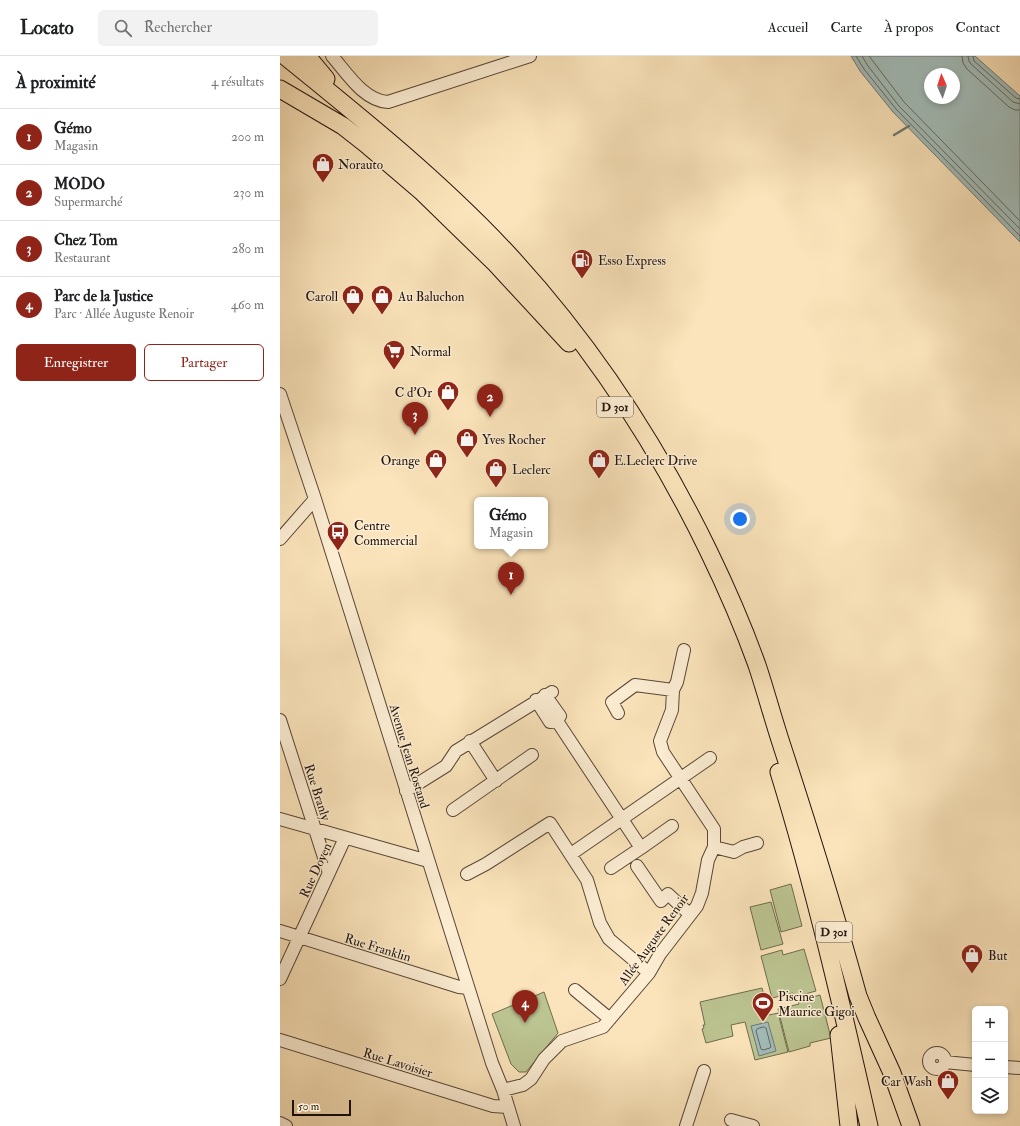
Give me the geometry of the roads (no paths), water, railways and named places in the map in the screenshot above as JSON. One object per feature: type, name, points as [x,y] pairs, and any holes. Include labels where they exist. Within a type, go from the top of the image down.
[{"type":"highway","name":"D 301","points":[[285,56],[407,157],[455,200],[510,256],[579,339],[622,398],[684,501],[710,553],[742,627],[756,664],[808,834],[836,939],[880,1126]]},
{"type":"highway","points":[[307,56],[334,87],[338,99]]},
{"type":"highway","name":"D 301","points":[[280,64],[411,173],[488,247],[522,285],[590,370],[649,460],[674,504],[696,546],[738,645],[758,703],[803,856],[832,964],[869,1126]]},
{"type":"highway","points":[[280,89],[343,126],[422,191],[496,264],[569,343]]},
{"type":"highway","points":[[780,741],[813,840],[858,996],[866,1018],[892,1073],[911,1126]]},
{"type":"highway","points":[[803,856],[833,997],[849,1126]]},
{"type":"street","points":[[332,56],[364,92],[377,100],[388,102],[530,56]]},
{"type":"street","name":"Avenue Jean Rostand","points":[[280,394],[315,499],[468,988],[514,1126]]},
{"type":"street","points":[[280,539],[315,499]]},
{"type":"street","name":"Allée Auguste Renoir","points":[[503,1090],[523,1085],[531,1079],[544,1060],[562,1041],[603,1027],[649,973],[660,954],[697,906],[702,893],[708,860],[714,847],[714,829],[663,752],[660,741],[672,710],[673,690],[677,682],[684,650]]},
{"type":"street","points":[[618,713],[612,702],[635,685],[673,690]]},
{"type":"street","points":[[406,791],[446,766],[456,751],[470,741],[545,695],[550,722],[557,721],[641,848]]},
{"type":"street","name":"Rue Branly","points":[[280,720],[329,873]]},
{"type":"street","points":[[470,741],[496,781]]},
{"type":"street","points":[[453,810],[532,756]]},
{"type":"street","points":[[571,854],[710,758]]},
{"type":"street","points":[[280,819],[428,861]]},
{"type":"street","points":[[467,874],[486,864],[550,823],[587,880],[600,923],[609,939],[649,973]]},
{"type":"street","points":[[611,868],[672,826]]},
{"type":"street","name":"Rue Doyen","points":[[280,979],[345,838]]},
{"type":"street","points":[[714,847],[734,852],[743,847],[757,843]]},
{"type":"street","points":[[637,866],[661,901],[668,894],[685,910],[691,913]]},
{"type":"street","name":"Rue Franklin","points":[[280,931],[459,987],[468,988]]},
{"type":"street","points":[[575,990],[610,1019]]},
{"type":"street","name":"Rue Lavoisier","points":[[280,1040],[493,1106],[508,1107]]},
{"type":"street","points":[[945,1062],[972,1065]]},
{"type":"street","points":[[1008,1067],[1020,1068]]},
{"type":"street","points":[[686,1126],[704,1071]]},
{"type":"street","points":[[731,1120],[753,1126]]},
{"type":"street","points":[[280,1123],[286,1126]]},
{"type":"water","points":[[851,56],[975,56],[1020,96],[1020,242],[893,112],[860,71]]},
{"type":"water","points":[[768,1022],[776,1051],[759,1056],[751,1026]]},
{"type":"waterway","points":[[894,135],[909,126]]},
{"type":"place","name":"Norauto","points":[[323,184]]},
{"type":"place","name":"Esso Express","points":[[582,280]]},
{"type":"place","name":"Caroll","points":[[353,316]]},
{"type":"place","name":"Au Baluchon","points":[[382,316]]},
{"type":"place","name":"Normal","points":[[394,370]]},
{"type":"place","name":"C d'Or","points":[[448,412]]},
{"type":"place","name":"MODO","points":[[490,417]]},
{"type":"place","name":"Chez Tom","points":[[415,435]]},
{"type":"place","name":"Yves Rocher","points":[[467,458]]},
{"type":"place","name":"Orange","points":[[436,480]]},
{"type":"place","name":"E.Leclerc Drive","points":[[599,480]]},
{"type":"place","name":"Leclerc","points":[[496,488]]},
{"type":"place","name":"Centre Commercial","points":[[338,552]]},
{"type":"place","name":"Gémo","points":[[511,595]]},
{"type":"place","name":"But","points":[[972,974]]},
{"type":"place","name":"Piscine Maurice Gigoi","points":[[763,1022]]},
{"type":"place","name":"Parc de la Justice","points":[[525,1023]]},
{"type":"place","name":"Car Wash","points":[[948,1100]]}]
